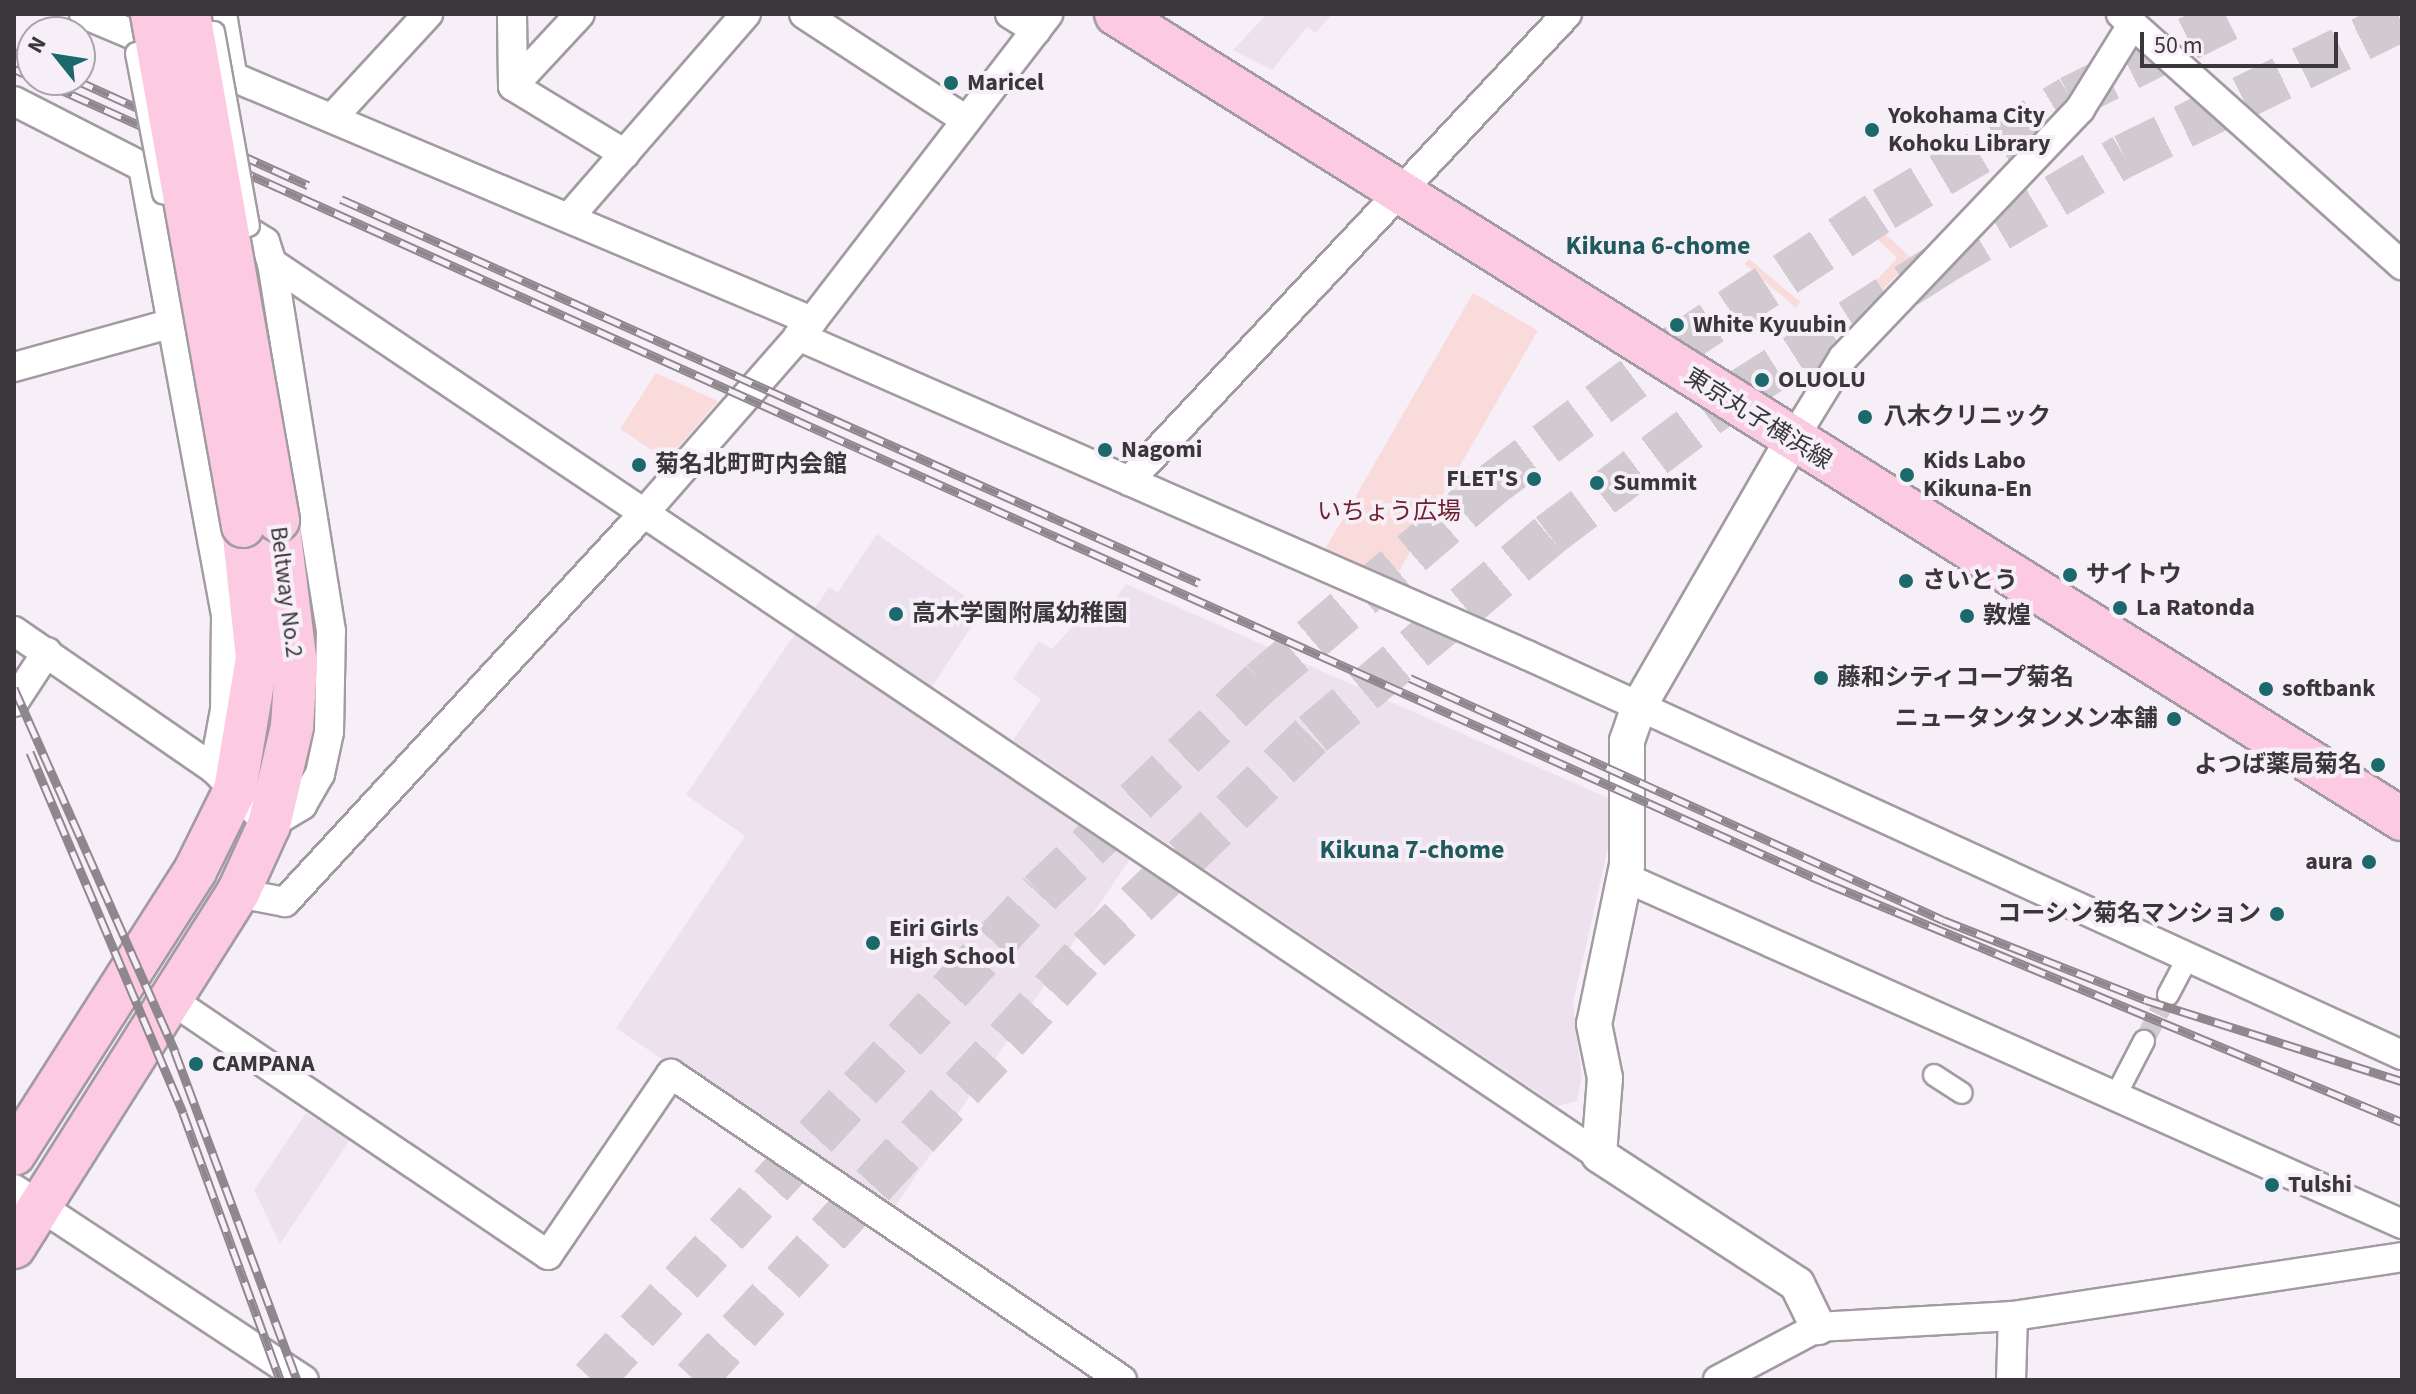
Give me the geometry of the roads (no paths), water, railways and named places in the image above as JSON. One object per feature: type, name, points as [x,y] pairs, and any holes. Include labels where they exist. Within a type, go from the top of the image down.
[{"type":"main road","name":"Beltway No.2","points":[[14,1247],[27,1198],[173,1001],[238,893],[269,825],[292,727],[296,665],[260,523],[152,14]]},
{"type":"main road","name":"東京丸子横浜線","points":[[1116,14],[1792,441],[2402,819]]},
{"type":"main road","name":"Beltway No.2","points":[[14,1154],[195,871],[225,780],[257,658],[260,523],[208,20]]},
{"type":"street","points":[[334,116],[428,14]]},
{"type":"street","points":[[512,14],[513,86]]},
{"type":"street","points":[[513,86],[580,14]]},
{"type":"street","points":[[571,215],[746,14]]},
{"type":"street","points":[[804,14],[966,120]]},
{"type":"street","points":[[238,893],[285,902],[645,512],[805,329],[1042,22],[1010,14]]},
{"type":"street","points":[[1129,481],[1567,14]]},
{"type":"street","points":[[102,17],[571,215],[1129,481],[1639,706],[2402,1055]]},
{"type":"street","points":[[1599,1155],[1605,1078],[1593,1004],[1624,877],[1627,741],[1639,706],[1843,358],[2080,109],[2126,19],[2402,265]]},
{"type":"street","points":[[208,20],[232,74]]},
{"type":"street","points":[[208,20],[249,226]]},
{"type":"street","points":[[136,53],[171,237]]},
{"type":"street","points":[[513,86],[625,154]]},
{"type":"street","points":[[14,101],[143,167],[265,242],[272,263],[325,584],[332,678],[320,774],[302,805],[269,825],[225,780],[14,631]]},
{"type":"street","points":[[143,167],[226,617],[225,780]]},
{"type":"street","points":[[272,263],[1599,1155],[1797,1284],[1818,1327]]},
{"type":"street","points":[[14,367],[173,323]]},
{"type":"street","points":[[14,702],[47,652]]},
{"type":"street","points":[[1624,877],[2402,1224]]},
{"type":"street","points":[[2168,995],[2188,957]]},
{"type":"street","points":[[173,1001],[548,1255],[671,1074],[1122,1380]]},
{"type":"street","points":[[2116,1095],[2144,1041]]},
{"type":"street","points":[[1934,1075],[1962,1093]]},
{"type":"street","points":[[27,1198],[304,1380]]},
{"type":"street","points":[[1718,1380],[1765,1370],[1818,1327],[2013,1316],[2402,1257]]},
{"type":"street","points":[[2011,1380],[2013,1316]]},
{"type":"tunnel","points":[[592,1380],[1040,893],[1261,682],[1493,484],[1675,347],[1884,209],[2070,98],[2238,14]]},
{"type":"tunnel","points":[[694,1380],[1089,950],[1313,734],[1549,535],[1739,392],[1942,263],[2124,156],[2402,19]]},
{"type":"tunnel","points":[[2144,1041],[2168,995]]},
{"type":"railway","points":[[96,89],[308,185]]},
{"type":"railway","points":[[75,96],[1829,884],[2402,1122]]},
{"type":"railway","points":[[341,199],[1199,583]]},
{"type":"railway","points":[[1410,678],[1943,920],[2146,1000],[2402,1081]]},
{"type":"railway","points":[[14,688],[175,1052],[297,1380]]},
{"type":"railway","points":[[30,752],[183,1113],[280,1380]]},
{"type":"place","name":"Maricel","points":[[951,83]]},
{"type":"place","name":"Yokohama City Kohoku Library","points":[[1872,130]]},
{"type":"place","name":"White Kyuubin","points":[[1677,325]]},
{"type":"place","name":"OLUOLU","points":[[1762,380]]},
{"type":"place","name":"八木クリニック","points":[[1865,417]]},
{"type":"place","name":"Nagomi","points":[[1105,450]]},
{"type":"place","name":"菊名北町町内会館","points":[[639,465]]},
{"type":"place","name":"Kids Labo Kikuna-En","points":[[1907,475]]},
{"type":"place","name":"FLET'S","points":[[1534,479]]},
{"type":"place","name":"Summit","points":[[1597,483]]},
{"type":"place","name":"サイトウ","points":[[2070,575]]},
{"type":"place","name":"さいとう","points":[[1906,581]]},
{"type":"place","name":"La Ratonda","points":[[2120,608]]},
{"type":"place","name":"高木学園附属幼稚園","points":[[896,614]]},
{"type":"place","name":"敦煌","points":[[1967,616]]},
{"type":"place","name":"藤和シティコープ菊名","points":[[1821,678]]},
{"type":"place","name":"softbank","points":[[2266,689]]},
{"type":"place","name":"ニュータンタンメン本舗","points":[[2174,719]]},
{"type":"place","name":"よつば薬局菊名","points":[[2378,765]]},
{"type":"place","name":"aura","points":[[2369,862]]},
{"type":"place","name":"コーシン菊名マンション","points":[[2277,914]]},
{"type":"place","name":"Eiri Girls High School","points":[[873,943]]},
{"type":"place","name":"CAMPANA","points":[[196,1064]]},
{"type":"place","name":"Tulshi","points":[[2272,1185]]},
{"type":"district","name":"Kikuna 6-chome","points":[[1658,246]]},
{"type":"district","name":"Kikuna 7-chome","points":[[1412,850]]},
{"type":"park label","name":"いちょう広場","points":[[1389,512]]}]
